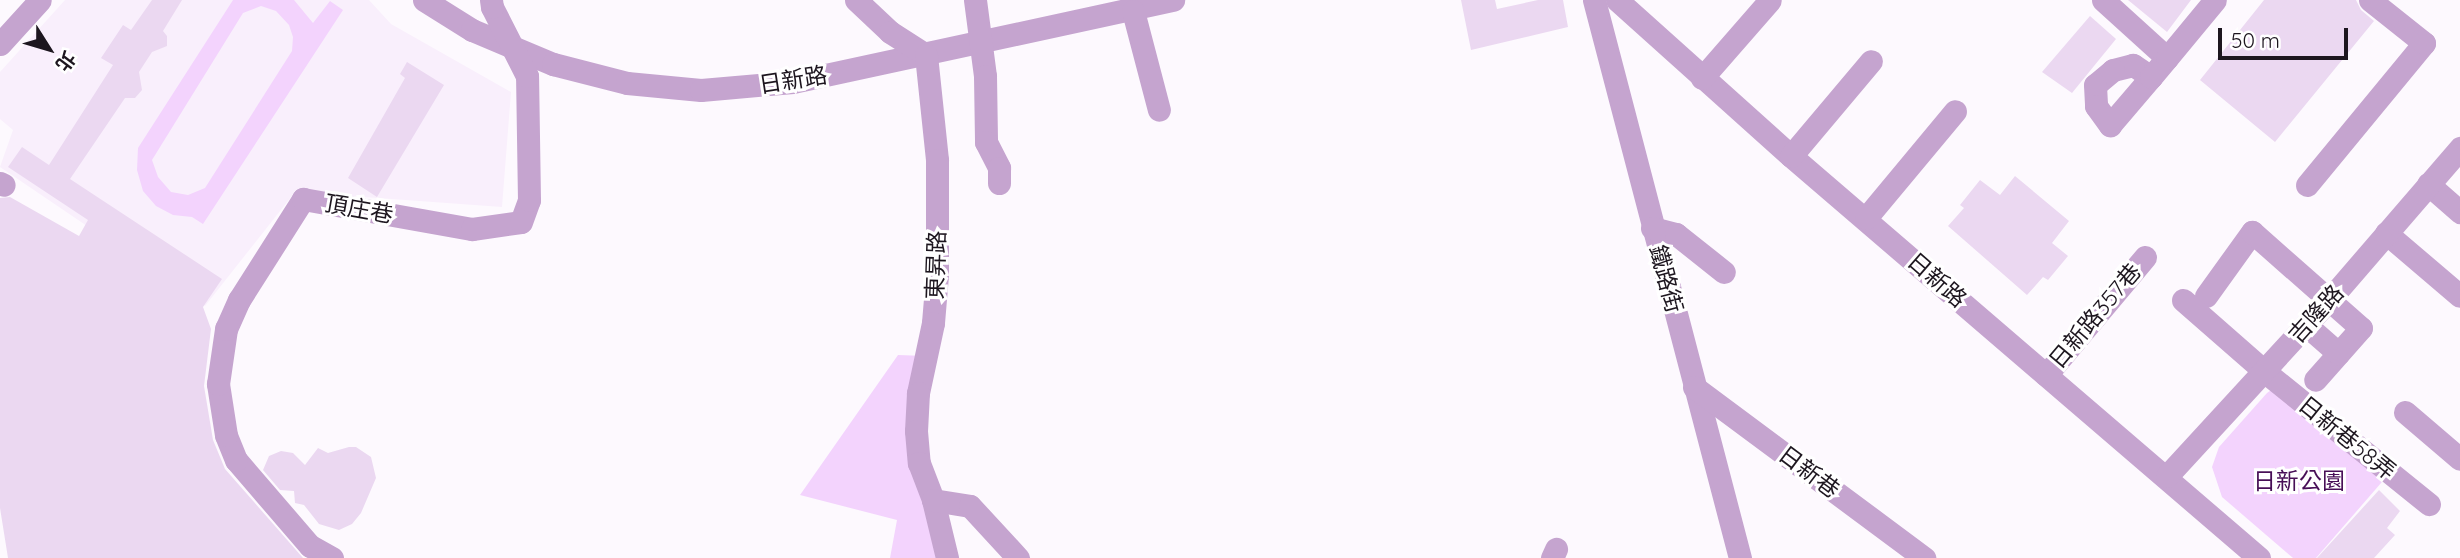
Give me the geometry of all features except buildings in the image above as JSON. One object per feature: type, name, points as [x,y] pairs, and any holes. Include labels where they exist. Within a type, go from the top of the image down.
[{"type":"street","points":[[0,44],[40,0]]},
{"type":"street","name":"日新路","points":[[424,0],[472,30],[511,49],[553,64],[627,83],[701,90],[772,86],[980,44],[1087,10],[1133,11],[1173,0]]},
{"type":"street","name":"頂庄巷","points":[[332,558],[310,546],[236,460],[226,435],[218,384],[226,329],[239,300],[303,199],[472,229],[521,222],[528,200],[527,76],[511,49],[491,0]]},
{"type":"street","points":[[856,0],[890,32],[926,55]]},
{"type":"street","points":[[975,0],[985,76],[986,142],[999,168],[999,183]]},
{"type":"street","name":"鐵路街","points":[[1594,0],[1740,558]]},
{"type":"street","name":"日新路","points":[[1616,0],[1791,156],[2167,476],[2259,558]]},
{"type":"street","points":[[1702,78],[1770,0]]},
{"type":"street","points":[[2104,0],[2167,58]]},
{"type":"street","points":[[2151,76],[2215,0]]},
{"type":"street","points":[[2307,185],[2424,43],[2370,0]]},
{"type":"street","points":[[1133,11],[1159,110]]},
{"type":"street","name":"東昇路","points":[[926,55],[937,160],[937,275],[933,323],[918,393],[916,431],[919,463],[933,500],[947,558]]},
{"type":"street","points":[[1791,156],[1871,61]]},
{"type":"street","points":[[1866,218],[1955,111]]},
{"type":"street","name":"吉隆路","points":[[2167,476],[2329,300],[2460,148]]},
{"type":"street","points":[[2428,184],[2460,212]]},
{"type":"street","points":[[1652,228],[1676,234],[1724,272]]},
{"type":"street","points":[[2206,296],[2252,232],[2361,328],[2315,380]]},
{"type":"street","points":[[2386,233],[2460,296]]},
{"type":"street","name":"日新路357巷","points":[[2046,375],[2145,257]]},
{"type":"street","name":"日新巷58弄","points":[[2183,300],[2264,371],[2429,504]]},
{"type":"street","points":[[2306,324],[2338,353]]},
{"type":"street","name":"日新巷","points":[[1694,387],[1924,558]]},
{"type":"street","points":[[2405,412],[2460,459]]},
{"type":"street","points":[[933,500],[970,506],[1018,558]]},
{"type":"shaded area","points":[[65,0],[369,0],[391,24],[511,92],[502,207],[295,192],[205,306],[0,167],[13,130],[0,119],[0,72]]},
{"type":"green space","points":[[233,0],[294,0],[313,23],[330,1],[343,10],[203,224],[192,217],[173,215],[156,206],[143,191],[137,170],[138,148]],"holes":[[[261,6],[276,11],[289,25],[293,37],[292,51],[205,188],[188,195],[171,192],[158,177],[152,160],[243,13]]]},
{"type":"green space","points":[[898,355],[926,356],[917,430],[945,558],[890,558],[897,520],[800,495]]},
{"type":"green space","name":"日新公園","points":[[2281,383],[2388,475],[2316,558],[2293,558],[2222,497],[2212,467],[2219,447],[2267,393]]}]
